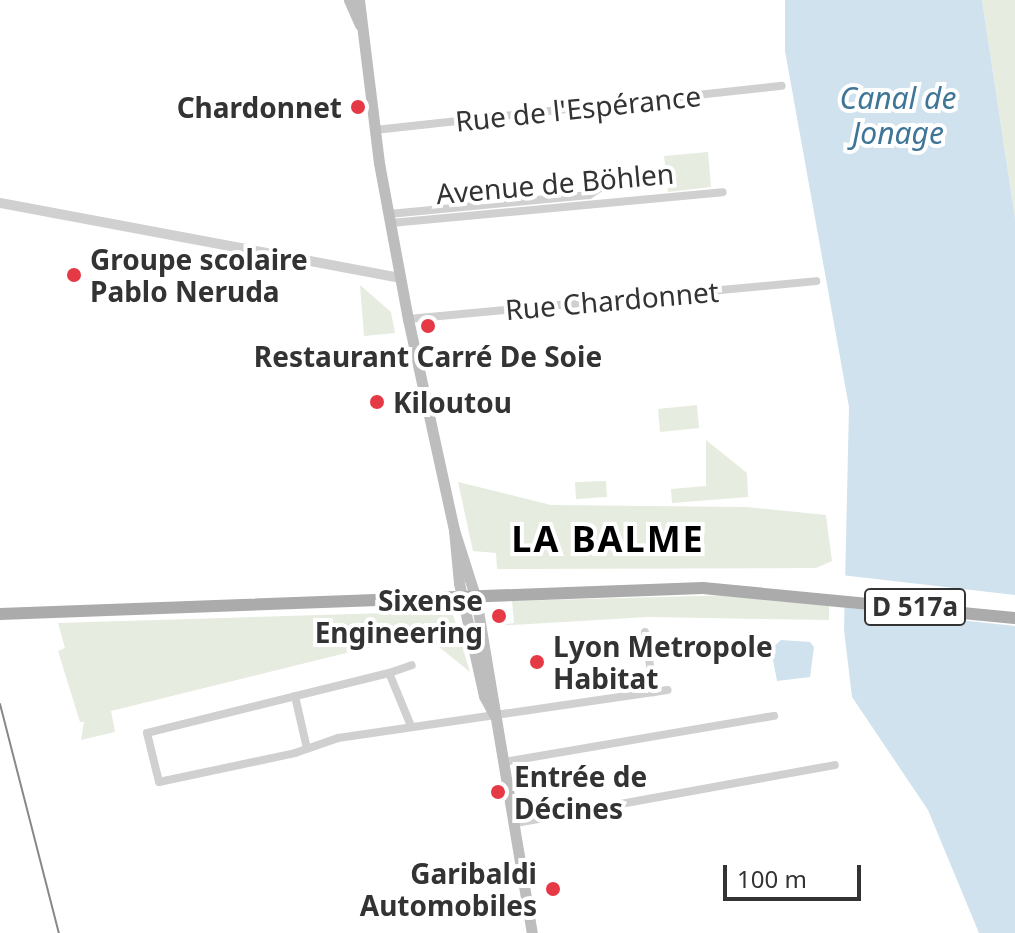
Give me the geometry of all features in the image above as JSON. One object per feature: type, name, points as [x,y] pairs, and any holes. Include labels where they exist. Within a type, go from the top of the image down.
[{"type":"main road","points":[[349,0],[362,29]]},
{"type":"main road","points":[[359,0],[375,130],[408,319],[454,530],[452,549],[470,599],[484,696],[494,715],[504,762],[532,933]]},
{"type":"main road","name":"D 517a","points":[[470,599],[703,588],[814,596],[1015,618]]},
{"type":"main road","points":[[0,614],[470,599]]},
{"type":"street","name":"Rue de l'Espérance","points":[[375,130],[782,86]]},
{"type":"street","points":[[390,218],[589,195],[600,188],[600,178]]},
{"type":"street","name":"Avenue de Böhlen","points":[[390,218],[723,192]]},
{"type":"street","points":[[0,203],[401,278]]},
{"type":"street","name":"Rue Chardonnet","points":[[408,319],[816,281]]},
{"type":"street","points":[[645,632],[654,692]]},
{"type":"street","points":[[412,665],[147,733],[159,782],[307,749],[338,738],[668,690]]},
{"type":"street","points":[[389,673],[411,726]]},
{"type":"street","points":[[295,696],[307,749]]},
{"type":"street","points":[[504,762],[774,716]]},
{"type":"street","points":[[516,823],[835,765]]},
{"type":"shaded area","points":[[982,0],[1015,0],[1015,218]]},
{"type":"shaded area","points":[[708,152],[711,187],[668,192],[664,156]]},
{"type":"shaded area","points":[[360,285],[391,312],[395,333],[364,336]]},
{"type":"shaded area","points":[[697,405],[699,428],[660,432],[658,409]]},
{"type":"shaded area","points":[[706,440],[747,473],[748,497],[672,503],[671,489],[706,486]]},
{"type":"shaded area","points":[[606,481],[607,497],[576,499],[575,482]]},
{"type":"shaded area","points":[[458,482],[551,505],[746,507],[826,515],[832,561],[816,568],[497,569],[496,553],[473,551]]},
{"type":"shaded area","points":[[733,595],[829,606],[829,620],[648,617],[493,626],[514,623],[512,601]]},
{"type":"shaded area","points":[[452,611],[470,672],[423,634],[111,711],[115,732],[81,740],[84,722],[80,722],[58,651],[65,648],[58,623]]},
{"type":"water","name":"Canal de Jonage","points":[[785,0],[982,0],[1015,218],[1015,933],[979,933],[928,810],[852,697],[844,630],[849,407],[785,51]]},
{"type":"water","points":[[781,640],[810,642],[814,647],[810,677],[777,681],[771,649]]},
{"type":"pier","points":[[841,575],[1015,595],[1015,626],[840,607]]},
{"type":"tram line","points":[[0,704],[59,933]]},
{"type":"place","name":"Chardonnet","points":[[358,107]]},
{"type":"place","name":"Groupe scolaire Pablo Neruda","points":[[74,275]]},
{"type":"place","name":"Restaurant Carré De Soie","points":[[428,326]]},
{"type":"place","name":"Kiloutou","points":[[377,402]]},
{"type":"place","name":"Sixense Engineering","points":[[499,616]]},
{"type":"place","name":"Lyon Metropole Habitat","points":[[537,662]]},
{"type":"place","name":"Entrée de Décines","points":[[498,792]]},
{"type":"place","name":"Garibaldi Automobiles","points":[[553,889]]},
{"type":"district","name":"LA BALME","points":[[608,539]]}]
